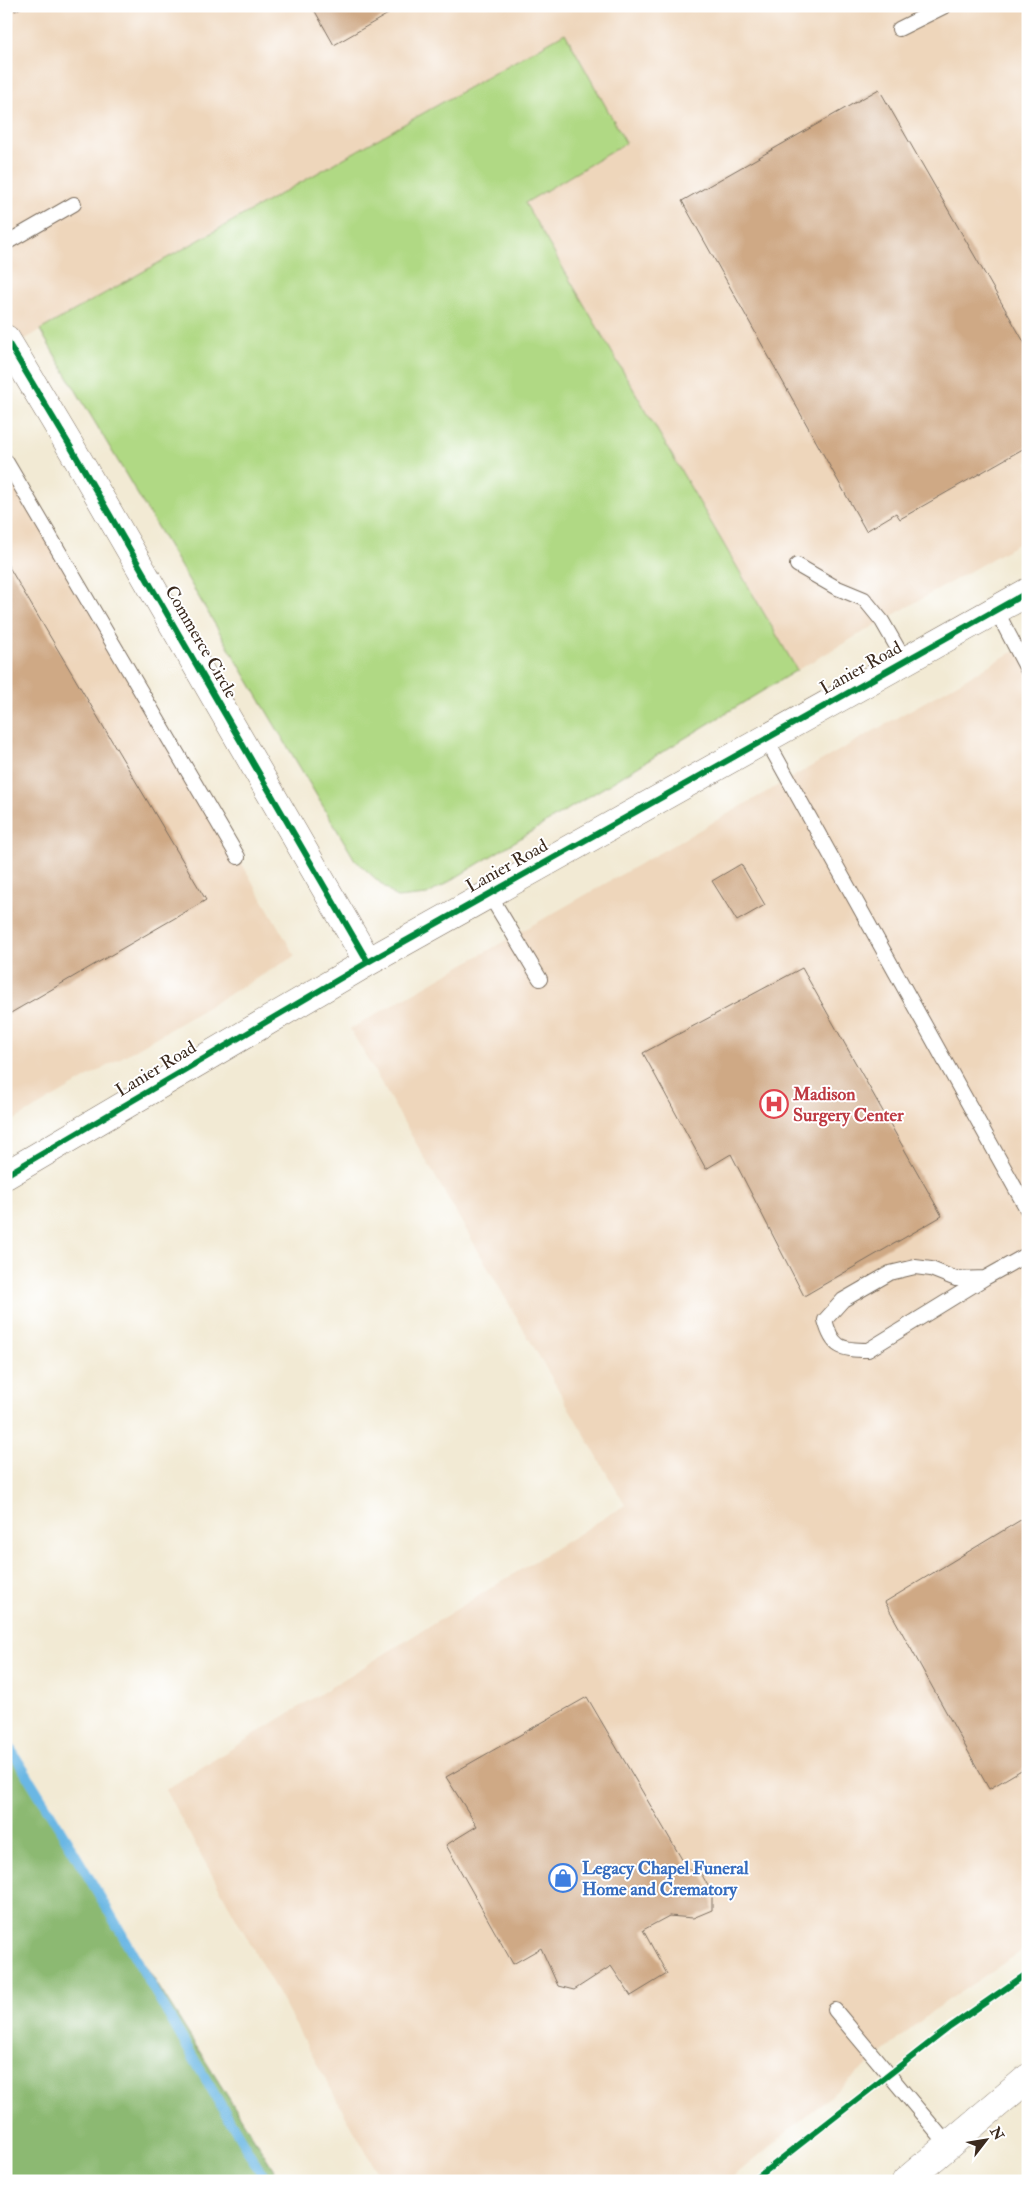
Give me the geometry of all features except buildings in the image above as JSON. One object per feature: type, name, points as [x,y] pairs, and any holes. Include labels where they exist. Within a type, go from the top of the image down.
[{"type":"street","name":"Commerce Circle","points":[[6,339],[73,451],[368,962]]},
{"type":"street","name":"Lanier Road","points":[[6,1175],[368,962],[1028,592]]},
{"type":"street","points":[[906,2181],[1028,2078]]},
{"type":"lane","points":[[899,29],[945,6]]},
{"type":"lane","points":[[6,243],[74,204]]},
{"type":"lane","points":[[6,461],[238,857]]},
{"type":"lane","points":[[797,565],[835,587],[864,599],[882,622],[905,660]]},
{"type":"lane","points":[[996,610],[1028,671]]},
{"type":"lane","points":[[766,739],[1028,1211]]},
{"type":"lane","points":[[489,894],[540,979]]},
{"type":"lane","points":[[985,1278],[956,1279],[931,1269],[915,1267],[890,1273],[843,1300],[825,1320],[830,1338],[845,1350],[868,1350],[985,1278],[1028,1254]]},
{"type":"lane","points":[[835,2010],[948,2145]]},
{"type":"shaded area","points":[[6,6],[1028,6],[1028,538],[797,670],[525,203],[626,143],[565,33],[6,350]]},
{"type":"shaded area","points":[[6,453],[295,956],[6,1125]]},
{"type":"shaded area","points":[[1028,643],[1028,1947],[935,2009],[728,2181],[382,2181],[165,1790],[625,1505],[350,1029]]},
{"type":"green space","points":[[565,33],[626,143],[525,203],[797,670],[427,895],[397,898],[355,860],[40,330]]},
{"type":"green space","points":[[6,1744],[281,2181],[6,2181]]},
{"type":"waterway","points":[[6,1742],[73,1851],[266,2181]]},
{"type":"cycle path","points":[[6,339],[73,451],[368,962]]},
{"type":"cycle path","points":[[6,1175],[368,962],[1028,592]]},
{"type":"cycle path","points":[[753,2181],[950,2027],[1028,1973]]},
{"type":"place","name":"Madison Surgery Center","points":[[774,1104]]},
{"type":"place","name":"Legacy Chapel Funeral Home and Crematory","points":[[563,1878]]}]
